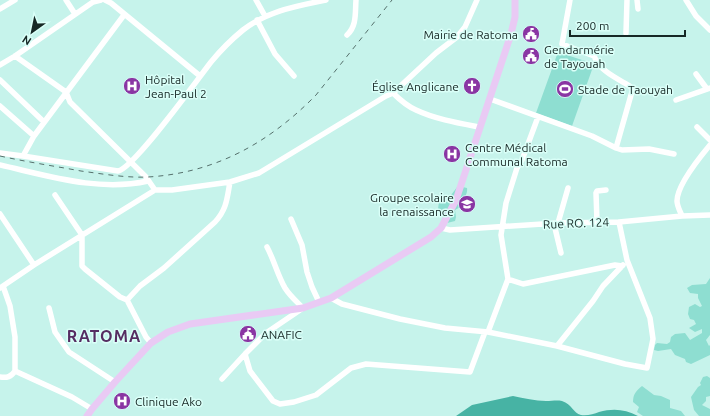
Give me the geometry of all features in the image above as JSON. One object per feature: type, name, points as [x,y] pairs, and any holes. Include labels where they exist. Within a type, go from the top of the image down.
[{"type":"main road","points":[[87,416],[115,382],[152,343],[168,332],[190,324],[303,308],[330,298],[431,237],[441,228],[456,200],[490,99],[515,17],[515,0]]},
{"type":"street","points":[[0,9],[15,0]]},
{"type":"street","points":[[66,0],[75,14]]},
{"type":"street","points":[[0,65],[93,1],[101,0]]},
{"type":"street","points":[[105,0],[111,3],[200,76]]},
{"type":"street","points":[[256,0],[265,16]]},
{"type":"street","points":[[1,153],[118,171],[125,168],[178,107],[212,61],[243,30],[265,16],[292,7],[326,0]]},
{"type":"street","points":[[347,35],[353,30],[355,23],[356,0]]},
{"type":"street","points":[[0,377],[5,378],[12,375],[15,371],[15,337],[10,306],[1,287],[155,190],[172,190],[230,182],[259,173],[393,93],[436,53],[457,37],[465,26],[477,0]]},
{"type":"street","points":[[570,0],[562,44],[594,56],[597,63],[603,69],[633,88],[616,148]]},
{"type":"street","points":[[626,34],[627,0]]},
{"type":"street","points":[[637,0],[638,9]]},
{"type":"street","points":[[686,0],[696,16],[710,30]]},
{"type":"street","points":[[23,156],[44,122],[124,15]]},
{"type":"street","points":[[257,20],[275,54],[294,76]]},
{"type":"street","points":[[15,56],[66,92],[70,102],[131,162],[155,190]]},
{"type":"street","points":[[676,100],[709,89],[696,74]]},
{"type":"street","points":[[0,80],[44,122]]},
{"type":"street","points":[[393,93],[404,103],[416,110],[442,119],[479,128]]},
{"type":"street","points":[[490,99],[592,136],[622,150],[649,149],[674,154]]},
{"type":"street","points":[[0,106],[34,136]]},
{"type":"street","points":[[245,354],[250,371],[273,401],[280,404],[294,402],[316,395],[351,368],[366,364],[470,372],[508,279],[501,234],[506,204],[517,168],[522,160],[538,117]]},
{"type":"street","points":[[697,127],[710,140]]},
{"type":"street","points":[[682,216],[677,201],[680,188],[696,161],[710,145]]},
{"type":"street","points":[[0,165],[68,181],[131,185],[148,181]]},
{"type":"street","points":[[127,300],[140,286],[164,268],[222,214],[226,206],[230,182]]},
{"type":"street","points":[[561,253],[556,224],[568,188]]},
{"type":"street","points":[[597,222],[596,194],[597,191],[606,190]]},
{"type":"street","points":[[54,195],[82,235],[82,266],[85,270],[120,297],[127,300],[146,337],[152,343]]},
{"type":"street","points":[[0,214],[34,265]]},
{"type":"street","name":"Rue RO. 124","points":[[441,228],[450,230],[502,228],[556,224],[619,222],[710,215]]},
{"type":"street","points":[[291,219],[302,245],[307,272],[319,302]]},
{"type":"street","points":[[330,298],[342,304],[400,319],[446,328],[487,332],[557,346],[625,364],[647,368],[654,339],[650,318],[627,260],[619,222]]},
{"type":"street","points":[[222,379],[266,333],[303,308],[290,295],[284,286],[267,247]]},
{"type":"street","points":[[557,346],[603,286],[627,260]]},
{"type":"street","points":[[508,279],[523,284],[615,265],[622,266]]},
{"type":"street","points":[[49,308],[55,332],[69,352],[115,382]]},
{"type":"street","points":[[15,371],[72,397],[92,409]]},
{"type":"shaded area","name":"Stade de Taouyah","points":[[558,52],[594,64],[572,126],[536,113]]},
{"type":"shaded area","points":[[458,186],[467,188],[464,205],[455,210],[455,221],[447,223],[438,209],[439,202],[448,202]]},
{"type":"shaded area","points":[[710,278],[710,335],[706,340],[709,346],[710,345],[710,355],[691,364],[686,362],[685,359],[675,355],[671,349],[658,351],[654,350],[657,343],[667,344],[670,342],[671,337],[675,334],[685,333],[690,340],[702,333],[702,329],[695,332],[689,328],[696,324],[694,320],[690,319],[688,314],[689,307],[695,304],[700,307],[702,306],[698,298],[698,294],[690,293],[687,288],[692,285],[706,284]]},
{"type":"shaded area","points":[[707,376],[710,378],[710,396],[706,397],[706,401],[702,405],[710,409],[710,416],[699,416],[694,410],[691,397],[701,385],[700,383],[703,377]]},
{"type":"shaded area","points":[[642,386],[654,395],[670,400],[670,408],[681,411],[685,416],[643,416],[637,412],[639,407],[633,402],[634,395]]},
{"type":"shaded area","points":[[513,396],[546,401],[562,401],[581,415],[614,410],[628,412],[638,416],[456,416],[472,405]]},
{"type":"railway","points":[[0,156],[81,171],[131,177],[148,177],[173,174],[218,162],[260,141],[298,112],[316,95],[392,0]]},
{"type":"place","name":"Mairie de Ratoma","points":[[531,34]]},
{"type":"place","name":"Gendarmérie de Tayouah","points":[[531,56]]},
{"type":"place","name":"Hôpital Jean-Paul 2","points":[[132,86]]},
{"type":"place","name":"Église Anglicane","points":[[472,86]]},
{"type":"place","name":"Stade de Taouyah","points":[[565,89]]},
{"type":"place","name":"Centre Médical Communal Ratoma","points":[[452,154]]},
{"type":"place","name":"Groupe scolaire la renaissance","points":[[467,204]]},
{"type":"place","name":"ANAFIC","points":[[248,334]]},
{"type":"place","name":"Clinique Ako","points":[[122,401]]},
{"type":"district","name":"RATOMA","points":[[104,336]]}]
